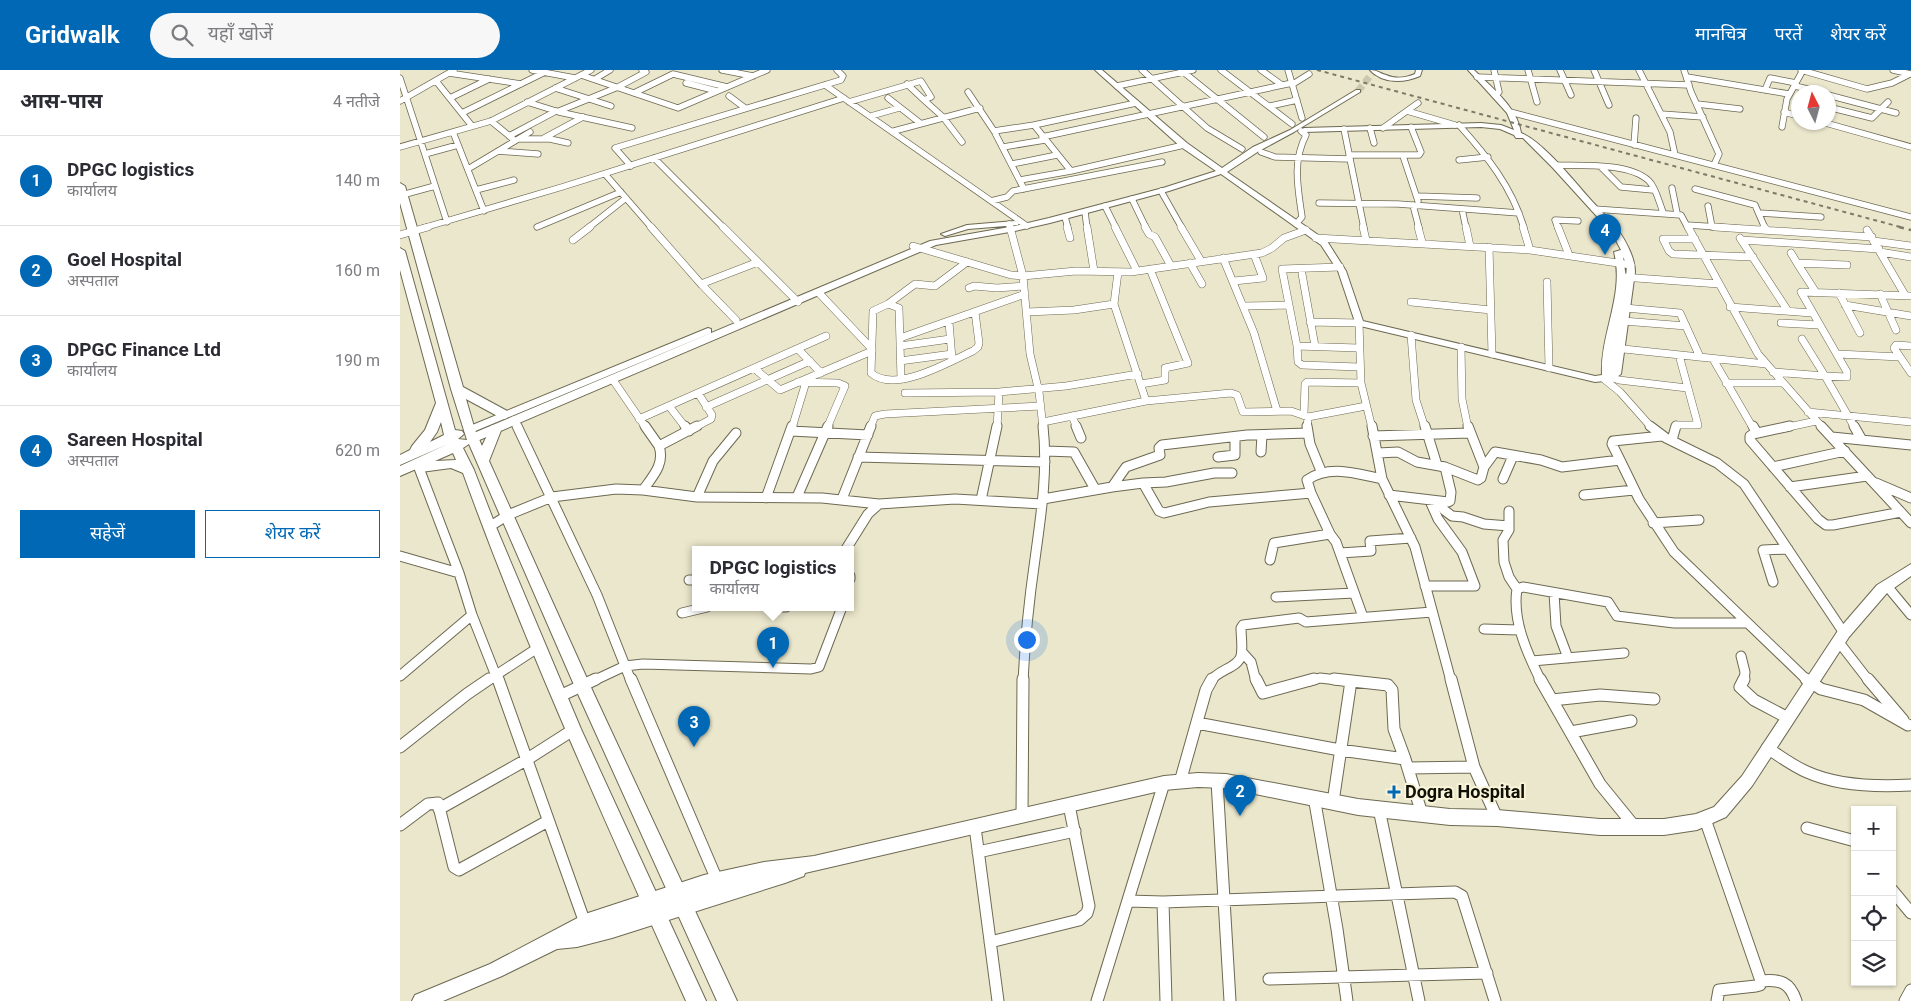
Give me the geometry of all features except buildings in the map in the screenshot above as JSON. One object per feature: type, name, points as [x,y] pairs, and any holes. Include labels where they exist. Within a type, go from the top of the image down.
[{"type":"main road","points":[[401,190],[471,434],[582,685],[727,1001]]},
{"type":"main road","points":[[400,251],[441,404],[453,441],[468,470],[572,730],[696,1001]]},
{"type":"main road","points":[[458,389],[510,418]]},
{"type":"main road","points":[[400,460],[420,447],[431,432],[441,404]]},
{"type":"main road","points":[[483,460],[496,428]]},
{"type":"main road","points":[[400,460],[471,434]]},
{"type":"main road","points":[[400,471],[453,441]]},
{"type":"main road","points":[[400,471],[452,463],[468,470]]},
{"type":"main road","points":[[554,941],[586,938],[654,908],[680,899],[717,880],[764,870],[814,864],[1164,783],[1217,781],[1378,809],[1450,817],[1498,818],[1600,827],[1664,828],[1697,822],[1720,812],[1747,781],[1841,637],[1887,586],[1911,569]]},
{"type":"main road","points":[[680,899],[764,883],[814,864]]},
{"type":"main road","points":[[421,1001],[496,970],[585,923],[654,908]]},
{"type":"street","points":[[532,70],[575,78]]},
{"type":"street","points":[[400,147],[491,121],[591,70]]},
{"type":"street","points":[[595,79],[610,70]]},
{"type":"street","points":[[509,136],[557,111],[618,87],[645,73],[642,70]]},
{"type":"street","points":[[634,93],[680,70]]},
{"type":"street","points":[[722,70],[753,76]]},
{"type":"street","points":[[581,75],[678,108],[767,70]]},
{"type":"street","points":[[631,166],[615,148],[842,79],[837,70]]},
{"type":"street","points":[[1098,70],[1184,144],[1316,238],[1330,250],[1346,278],[1359,323],[1358,348],[1361,383],[1378,453],[1382,479],[1411,538],[1474,767],[1498,818]]},
{"type":"street","points":[[1142,70],[1207,128],[1242,149]]},
{"type":"street","points":[[1117,86],[1193,70]]},
{"type":"street","points":[[1221,70],[1292,124]]},
{"type":"street","points":[[1261,70],[1282,85]]},
{"type":"street","points":[[1288,70],[1302,118]]},
{"type":"street","points":[[1373,70],[1380,76],[1401,79],[1413,77],[1418,74],[1419,70]]},
{"type":"street","points":[[1379,70],[1389,75],[1404,76],[1410,75],[1414,70]]},
{"type":"street","points":[[1471,70],[1510,112],[1518,127],[1518,138],[1552,170],[1608,233],[1627,264]]},
{"type":"street","points":[[1494,70],[1500,92],[1495,95]]},
{"type":"street","points":[[1528,70],[1537,102]]},
{"type":"street","points":[[1560,70],[1571,95]]},
{"type":"street","points":[[1594,70],[1610,105]]},
{"type":"street","points":[[1639,70],[1670,132],[1675,155]]},
{"type":"street","points":[[1684,70],[1689,86],[1720,154],[1714,165]]},
{"type":"street","points":[[1782,127],[1784,112],[1802,70],[1867,89],[1892,83],[1910,74]]},
{"type":"street","points":[[1893,70],[1910,74]]},
{"type":"street","points":[[1182,71],[1264,137]]},
{"type":"street","points":[[400,102],[451,72],[522,84]]},
{"type":"street","points":[[462,114],[545,72]]},
{"type":"street","points":[[673,74],[727,87]]},
{"type":"street","points":[[1003,147],[1184,106],[1292,84],[1309,74]]},
{"type":"street","points":[[1477,77],[1689,86]]},
{"type":"street","points":[[1743,86],[1746,77]]},
{"type":"street","points":[[400,78],[447,222]]},
{"type":"street","points":[[666,78],[718,91]]},
{"type":"street","points":[[1686,78],[1743,86],[1790,96]]},
{"type":"street","points":[[1765,90],[1770,78],[1798,85]]},
{"type":"street","points":[[450,98],[489,79]]},
{"type":"street","points":[[436,81],[472,126]]},
{"type":"street","points":[[400,234],[447,222],[847,100],[907,84],[922,82],[931,98],[924,100]]},
{"type":"street","points":[[825,84],[1024,224]]},
{"type":"street","points":[[907,84],[943,117],[962,142]]},
{"type":"street","points":[[555,88],[611,106]]},
{"type":"street","points":[[1356,88],[1364,92],[1303,131],[1261,152],[1240,158],[1238,152],[1242,149],[1292,124],[1347,89],[1356,88]]},
{"type":"street","points":[[471,434],[496,428],[510,418],[612,380],[917,247],[1085,212],[1162,191],[1220,170],[1298,128],[1355,90]]},
{"type":"street","points":[[968,92],[994,131],[1024,189]]},
{"type":"street","points":[[729,96],[745,108]]},
{"type":"street","points":[[1836,97],[1896,114]]},
{"type":"street","points":[[888,98],[920,123]]},
{"type":"street","points":[[1270,106],[1297,100]]},
{"type":"street","points":[[527,102],[557,111],[632,128]]},
{"type":"street","points":[[1836,109],[1870,118],[1888,102]]},
{"type":"street","points":[[994,131],[1034,125],[1136,103]]},
{"type":"street","points":[[1383,128],[1418,103]]},
{"type":"street","points":[[1697,104],[1740,109]]},
{"type":"street","points":[[871,116],[899,108]]},
{"type":"street","points":[[894,131],[980,108]]},
{"type":"street","points":[[1406,111],[1457,125],[1488,157],[1509,191],[1519,213],[1530,250]]},
{"type":"street","points":[[1510,112],[1911,217]]},
{"type":"street","points":[[1784,112],[1791,114]]},
{"type":"street","points":[[1661,114],[1703,117]]},
{"type":"street","points":[[491,121],[517,140],[547,137],[583,117]]},
{"type":"street","points":[[1634,145],[1636,118]]},
{"type":"street","points":[[1034,125],[1071,171]]},
{"type":"street","points":[[1303,131],[1491,125],[1517,132],[1525,137],[1555,165],[1614,232],[1627,264],[1625,308],[1616,374],[1607,378]]},
{"type":"street","points":[[1836,126],[1911,147]]},
{"type":"street","points":[[1261,152],[1271,157],[1298,158],[1421,154],[1411,127]]},
{"type":"street","points":[[1370,128],[1374,143]]},
{"type":"street","points":[[1344,129],[1366,240]]},
{"type":"street","points":[[520,130],[568,143]]},
{"type":"street","points":[[1296,224],[1302,217],[1297,183],[1298,158],[1301,143],[1306,135],[1303,131]]},
{"type":"street","points":[[453,132],[484,211]]},
{"type":"street","points":[[468,169],[530,132]]},
{"type":"street","points":[[1020,180],[1071,171],[1184,144]]},
{"type":"street","points":[[425,154],[458,145]]},
{"type":"street","points":[[498,151],[538,154]]},
{"type":"street","points":[[1012,164],[1057,155]]},
{"type":"street","points":[[1402,156],[1416,196],[1422,242]]},
{"type":"street","points":[[1460,160],[1488,157]]},
{"type":"street","points":[[654,158],[795,299]]},
{"type":"street","points":[[991,201],[1007,197],[1010,192],[1162,162]]},
{"type":"street","points":[[1555,165],[1616,168],[1641,176],[1648,180],[1663,212]]},
{"type":"street","points":[[1601,167],[1621,187],[1653,190]]},
{"type":"street","points":[[1024,224],[1220,170]]},
{"type":"street","points":[[605,174],[736,320]]},
{"type":"street","points":[[476,190],[514,180]]},
{"type":"street","points":[[401,190],[435,186]]},
{"type":"street","points":[[1672,188],[1677,213]]},
{"type":"street","points":[[1696,188],[1754,205],[1762,224],[1767,230]]},
{"type":"street","points":[[1162,191],[1201,261]]},
{"type":"street","points":[[537,227],[621,192]]},
{"type":"street","points":[[1416,196],[1477,198]]},
{"type":"street","points":[[573,240],[626,198]]},
{"type":"street","points":[[1132,199],[1149,234],[1154,236],[1171,266]]},
{"type":"street","points":[[1319,203],[1416,205],[1519,213]]},
{"type":"street","points":[[1104,206],[1137,271]]},
{"type":"street","points":[[1708,206],[1712,227]]},
{"type":"street","points":[[1462,209],[1470,246]]},
{"type":"street","points":[[1594,209],[1663,212],[1681,215],[1705,256],[1750,343],[1782,383],[1911,523]]},
{"type":"street","points":[[1085,212],[1094,271]]},
{"type":"street","points":[[1758,214],[1821,217]]},
{"type":"street","points":[[1065,217],[1070,238]]},
{"type":"street","points":[[1569,255],[1555,220],[1578,221]]},
{"type":"street","points":[[1687,225],[1873,239],[1911,246]]},
{"type":"street","points":[[1010,227],[1023,276],[1030,354],[1041,406],[1046,451],[1042,501],[1026,625],[1023,680],[1022,816]]},
{"type":"street","points":[[1734,228],[1788,311]]},
{"type":"street","points":[[471,434],[736,320],[795,299],[819,293],[917,247],[1012,275],[1023,276],[1063,271],[1118,272],[1137,271],[1254,254],[1267,251],[1284,238],[1306,230]]},
{"type":"street","points":[[1867,230],[1908,296]]},
{"type":"street","points":[[1316,238],[1422,242],[1530,250],[1627,264]]},
{"type":"street","points":[[1695,239],[1663,239],[1671,253],[1753,257]]},
{"type":"street","points":[[1742,240],[1880,250],[1911,257]]},
{"type":"street","points":[[1488,247],[1492,354]]},
{"type":"street","points":[[1791,253],[1815,291]]},
{"type":"street","points":[[1234,281],[1262,278],[1254,254]]},
{"type":"street","points":[[1223,258],[1234,281],[1266,365],[1277,411]]},
{"type":"street","points":[[702,284],[758,262]]},
{"type":"street","points":[[967,262],[935,286],[915,284],[888,304],[873,311],[871,372],[874,377],[878,380],[900,379],[929,372],[952,357],[978,348],[975,312]]},
{"type":"street","points":[[1798,262],[1847,266]]},
{"type":"street","points":[[1190,263],[1202,284]]},
{"type":"street","points":[[1340,267],[1283,268],[1299,365],[1360,367]]},
{"type":"street","points":[[1141,384],[1165,380],[1165,368],[1188,363],[1150,269]]},
{"type":"street","points":[[1118,272],[1114,304],[1146,401]]},
{"type":"street","points":[[1302,274],[1315,346]]},
{"type":"street","points":[[1626,278],[1719,284]]},
{"type":"street","points":[[1626,278],[1610,348],[1607,378],[1636,412],[1662,436],[1710,458],[1738,478],[1750,491],[1788,549],[1868,680],[1910,727]]},
{"type":"street","points":[[1547,282],[1549,368]]},
{"type":"street","points":[[969,288],[974,286],[1025,290]]},
{"type":"street","points":[[900,342],[1025,290]]},
{"type":"street","points":[[1773,372],[1847,377],[1847,372],[1838,354],[1801,292],[1815,291],[1908,296]]},
{"type":"street","points":[[819,293],[872,350]]},
{"type":"street","points":[[1839,293],[1860,332]]},
{"type":"street","points":[[1880,294],[1896,330]]},
{"type":"street","points":[[1412,302],[1491,310]]},
{"type":"street","points":[[888,304],[898,307],[900,379]]},
{"type":"street","points":[[1027,312],[1074,310],[1114,304]]},
{"type":"street","points":[[1244,306],[1289,305]]},
{"type":"street","points":[[1845,305],[1911,316]]},
{"type":"street","points":[[1730,307],[1812,313]]},
{"type":"street","points":[[1625,308],[1679,312],[1700,357]]},
{"type":"street","points":[[1623,321],[1686,326]]},
{"type":"street","points":[[949,322],[952,357]]},
{"type":"street","points":[[1310,322],[1359,323],[1549,368],[1607,378],[1687,388]]},
{"type":"street","points":[[1781,323],[1819,325]]},
{"type":"street","points":[[1389,495],[1448,502],[1451,497],[1416,400],[1411,335]]},
{"type":"street","points":[[639,419],[826,336]]},
{"type":"street","points":[[900,342],[950,339]]},
{"type":"street","points":[[1802,339],[1862,440]]},
{"type":"street","points":[[1297,346],[1358,348]]},
{"type":"street","points":[[1911,346],[1894,346],[1911,373]]},
{"type":"street","points":[[1461,347],[1462,399],[1469,433],[1484,467]]},
{"type":"street","points":[[1610,348],[1766,364]]},
{"type":"street","points":[[798,349],[821,373]]},
{"type":"street","points":[[755,369],[780,390],[872,350]]},
{"type":"street","points":[[1838,354],[1900,357]]},
{"type":"street","points":[[1672,440],[1674,426],[1698,425],[1679,355]]},
{"type":"street","points":[[900,361],[952,357]]},
{"type":"street","points":[[1713,359],[1757,433]]},
{"type":"street","points":[[706,407],[810,361]]},
{"type":"street","points":[[905,392],[999,392],[1066,386],[1138,374]]},
{"type":"street","points":[[612,380],[662,453],[661,461],[644,490]]},
{"type":"street","points":[[766,498],[791,431],[802,382]]},
{"type":"street","points":[[797,497],[845,386],[838,383],[802,382]]},
{"type":"street","points":[[1321,471],[1307,434],[1305,384],[1307,382],[1361,383]]},
{"type":"street","points":[[1726,383],[1782,383]]},
{"type":"street","points":[[981,500],[992,461],[997,433],[999,392]]},
{"type":"street","points":[[659,446],[711,419],[712,415],[698,393]]},
{"type":"street","points":[[1042,422],[1146,401],[1234,393],[1237,395],[1243,412],[1277,411],[1306,415],[1366,406]]},
{"type":"street","points":[[669,406],[689,431]]},
{"type":"street","points":[[842,499],[873,419],[880,414],[1041,406]]},
{"type":"street","points":[[1808,412],[1909,422],[1911,430]]},
{"type":"street","points":[[1072,416],[1080,438]]},
{"type":"street","points":[[510,418],[552,498],[597,595],[625,666],[717,880]]},
{"type":"street","points":[[1816,421],[1757,433],[1750,436],[1750,440],[1818,519],[1826,525],[1901,512]]},
{"type":"street","points":[[791,431],[868,435]]},
{"type":"street","points":[[697,497],[713,461],[736,433]]},
{"type":"street","points":[[1373,436],[1469,433]]},
{"type":"street","points":[[1112,487],[1122,470],[1135,462],[1160,455],[1162,445],[1235,437],[1307,434]]},
{"type":"street","points":[[1261,452],[1262,435]]},
{"type":"street","points":[[1662,436],[1613,441],[1612,444],[1634,490],[1674,552],[1810,683],[1821,689],[1864,700],[1910,727]]},
{"type":"street","points":[[1218,457],[1234,455],[1235,437]]},
{"type":"street","points":[[1832,438],[1911,445]]},
{"type":"street","points":[[1046,451],[1070,450],[1074,452],[1095,489]]},
{"type":"street","points":[[1378,453],[1398,452],[1417,462],[1441,466],[1478,480],[1481,478],[1484,467],[1495,452],[1541,460],[1569,468],[1620,460]]},
{"type":"street","points":[[1773,467],[1844,452]]},
{"type":"street","points":[[1503,479],[1513,456]]},
{"type":"street","points":[[858,457],[1045,462]]},
{"type":"street","points":[[418,468],[459,573],[472,615],[496,674],[585,923]]},
{"type":"street","points":[[1363,618],[1340,552],[1311,493],[1307,480],[1321,471],[1334,471],[1382,479]]},
{"type":"street","points":[[489,526],[508,515],[552,498],[608,490],[644,490],[697,497],[842,499],[879,504],[936,500],[1042,501],[1095,489],[1155,480],[1166,482],[1210,472],[1232,473]]},
{"type":"street","points":[[1790,487],[1870,479],[1911,498]]},
{"type":"street","points":[[1143,483],[1160,511],[1164,513],[1209,502],[1311,493]]},
{"type":"street","points":[[1584,495],[1634,490]]},
{"type":"street","points":[[1435,501],[1452,516],[1463,517],[1484,524],[1509,526]]},
{"type":"street","points":[[1425,586],[1472,588],[1475,586],[1464,556],[1437,519],[1435,501]]},
{"type":"street","points":[[848,546],[868,514],[879,504]]},
{"type":"street","points":[[1509,511],[1509,532],[1503,540],[1504,562],[1509,577],[1517,588],[1515,611],[1519,630],[1552,700],[1600,784],[1635,827]]},
{"type":"street","points":[[1653,522],[1698,520]]},
{"type":"street","points":[[1270,560],[1274,543],[1330,534]]},
{"type":"street","points":[[1340,552],[1371,551],[1369,542],[1372,541],[1411,538]]},
{"type":"street","points":[[1773,582],[1763,550],[1788,549]]},
{"type":"street","points":[[400,556],[459,573]]},
{"type":"street","points":[[1887,586],[1909,611]]},
{"type":"street","points":[[1517,588],[1523,587],[1608,602],[1618,616],[1674,623],[1747,623]]},
{"type":"street","points":[[1276,597],[1354,593]]},
{"type":"street","points":[[1554,593],[1556,626],[1568,658]]},
{"type":"street","points":[[682,613],[692,611]]},
{"type":"street","points":[[560,696],[625,666],[643,664],[820,667],[841,611]]},
{"type":"street","points":[[1180,782],[1210,681],[1214,676],[1238,661],[1242,652],[1241,628],[1243,626],[1298,618],[1306,622],[1432,612]]},
{"type":"street","points":[[400,676],[472,615]]},
{"type":"street","points":[[1484,628],[1519,630]]},
{"type":"street","points":[[400,747],[427,724],[496,674],[539,647]]},
{"type":"street","points":[[1242,652],[1251,660],[1258,688],[1263,692],[1320,678],[1385,684],[1391,687],[1394,729],[1422,814]]},
{"type":"street","points":[[1532,661],[1624,653]]},
{"type":"street","points":[[1741,656],[1746,679],[1740,690],[1788,718]]},
{"type":"street","points":[[1333,802],[1351,681]]},
{"type":"street","points":[[1552,700],[1600,694],[1654,699]]},
{"type":"street","points":[[1571,732],[1632,721]]},
{"type":"street","points":[[1197,723],[1407,764],[1474,767]]},
{"type":"street","points":[[439,809],[526,760],[572,730]]},
{"type":"street","points":[[1767,748],[1804,771],[1826,779],[1883,785],[1911,785]]},
{"type":"street","points":[[1217,781],[1230,1001]]},
{"type":"street","points":[[1098,1001],[1164,783]]},
{"type":"street","points":[[1314,797],[1337,929],[1347,1001]]},
{"type":"street","points":[[400,825],[428,804],[438,803],[454,867],[459,870],[548,821]]},
{"type":"street","points":[[990,942],[1079,920],[1087,913],[1089,906],[1069,805]]},
{"type":"street","points":[[1378,809],[1419,1001]]},
{"type":"street","points":[[1705,819],[1762,981]]},
{"type":"street","points":[[975,827],[998,1001]]},
{"type":"street","points":[[1807,828],[1851,840]]},
{"type":"street","points":[[978,852],[1075,831]]},
{"type":"street","points":[[1128,901],[1163,902],[1450,892],[1462,896],[1495,1001]]},
{"type":"street","points":[[1896,895],[1911,913]]},
{"type":"street","points":[[1163,902],[1166,1001]]},
{"type":"street","points":[[1269,979],[1487,972]]},
{"type":"street","points":[[1717,1001],[1719,990],[1756,986],[1760,985],[1762,981],[1779,979],[1793,990],[1796,1001]]},
{"type":"street","points":[[1905,1001],[1911,990]]},
{"type":"tunnel","points":[[1358,91],[1375,70]]},
{"type":"railway","points":[[1317,70],[1904,228]]},
{"type":"railway","points":[[1899,227],[1911,230]]},
{"type":"place","name":"Sareen Hospital","points":[[1605,255]]},
{"type":"place","name":"DPGC logistics","points":[[773,668]]},
{"type":"place","name":"DPGC Finance Ltd","points":[[694,747]]},
{"type":"place","name":"Dogra Hospital","points":[[1394,792]]},
{"type":"place","name":"Goel Hospital","points":[[1240,816]]}]
